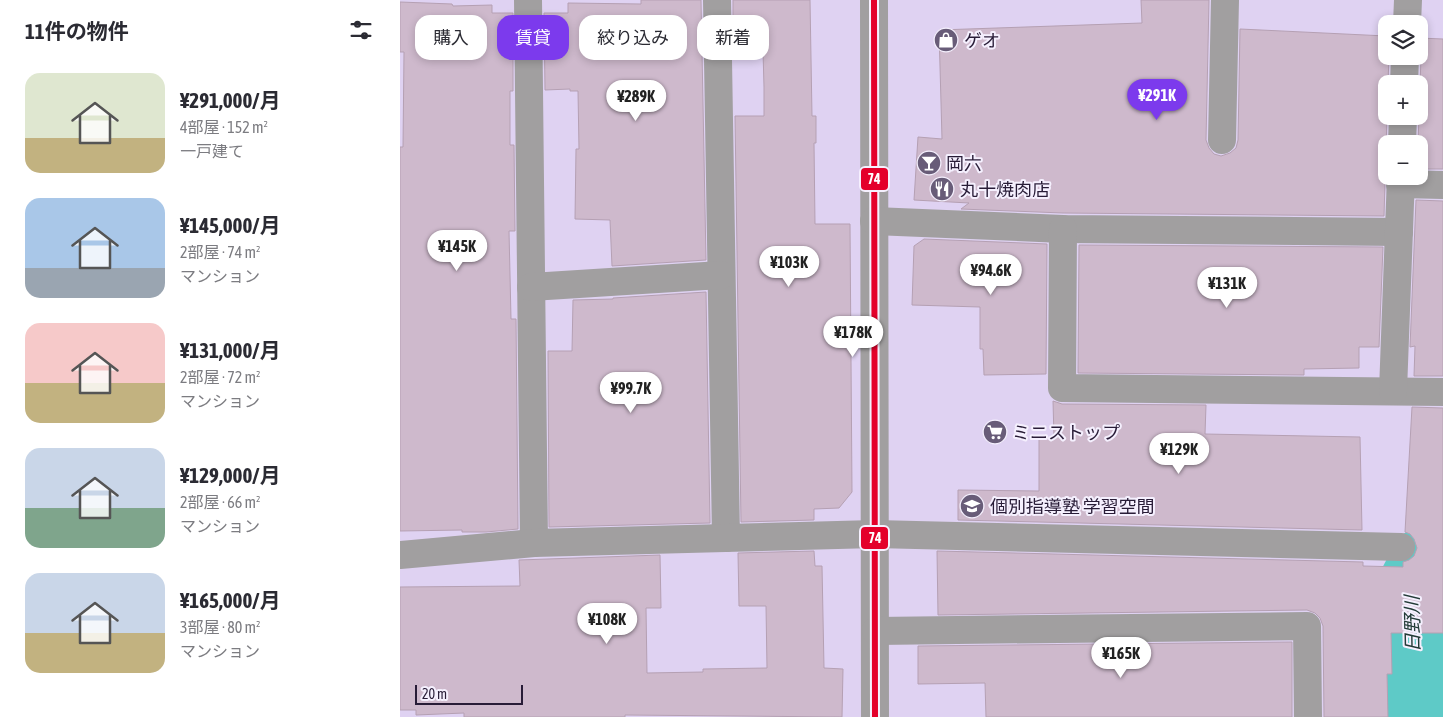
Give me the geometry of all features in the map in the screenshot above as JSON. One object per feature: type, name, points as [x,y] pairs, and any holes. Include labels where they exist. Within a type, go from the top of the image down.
[{"type":"street","points":[[528,0],[534,543]]},
{"type":"street","points":[[717,0],[726,538]]},
{"type":"street","points":[[874,0],[875,717]]},
{"type":"street","points":[[1222,140],[1225,0]]},
{"type":"street","points":[[1407,15],[1408,0]]},
{"type":"street","points":[[1428,183],[1443,185]]},
{"type":"street","points":[[1393,391],[1401,185]]},
{"type":"street","points":[[874,222],[1063,229],[1399,232]]},
{"type":"street","points":[[1063,229],[1062,388],[1443,392]]},
{"type":"street","points":[[531,287],[721,275]]},
{"type":"street","points":[[400,555],[534,543],[875,534],[1401,547]]},
{"type":"street","points":[[876,630],[1308,626],[1308,717]]},
{"type":"building","points":[[641,0],[701,0],[701,15],[697,15],[697,60],[702,60],[706,260],[612,266],[610,220],[575,219],[576,149],[579,149],[578,91],[570,91],[570,89],[545,90],[545,60],[569,60],[569,15],[544,15],[544,13],[568,13],[568,3],[641,4]]},
{"type":"building","points":[[733,0],[810,0],[812,116],[816,116],[816,143],[814,143],[815,224],[850,224],[852,492],[839,508],[814,509],[814,520],[741,522],[735,116],[764,116],[763,60],[769,60],[769,15],[733,15]]},
{"type":"building","points":[[1141,0],[1209,0],[1206,140],[1214,154],[1221,156],[1230,153],[1236,148],[1238,140],[1240,29],[1378,36],[1378,65],[1389,65],[1388,75],[1378,75],[1378,125],[1387,125],[1386,135],[1378,135],[1378,185],[1385,185],[1384,216],[1063,213],[961,209],[969,203],[914,200],[918,137],[942,139],[939,30],[1142,23]]},
{"type":"building","points":[[400,2],[452,4],[453,6],[492,5],[492,13],[513,13],[513,15],[497,15],[497,60],[513,60],[513,91],[510,91],[510,145],[514,145],[515,231],[509,231],[511,319],[516,319],[518,529],[486,532],[462,532],[462,530],[400,531],[400,147],[403,147],[404,52],[400,52]]},
{"type":"building","points":[[1428,38],[1443,39],[1443,169],[1428,169],[1428,135],[1418,135],[1419,125],[1428,125],[1428,75],[1420,75],[1421,65],[1428,65]]},
{"type":"building","points":[[1416,200],[1443,201],[1443,376],[1414,376],[1415,346],[1410,347]]},
{"type":"building","points":[[924,239],[1047,244],[1046,374],[984,375],[983,349],[980,349],[980,307],[912,305],[914,246]]},
{"type":"building","points":[[1079,245],[1383,247],[1379,347],[1359,347],[1359,368],[1304,369],[1304,375],[1078,373]]},
{"type":"building","points":[[706,292],[710,523],[549,527],[548,351],[572,351],[573,300]]},
{"type":"building","points":[[1053,401],[1062,404],[1206,405],[1205,434],[1360,437],[1362,530],[958,520],[958,490],[1039,491],[1039,437],[1054,438]]},
{"type":"building","points":[[1412,407],[1443,408],[1443,633],[1391,633],[1392,674],[1387,674],[1388,717],[1324,717],[1323,626],[1320,618],[1315,613],[1307,610],[938,615],[937,551],[1363,562],[1363,566],[1403,567],[1403,562],[1414,556],[1417,548],[1414,539],[1405,532]]},
{"type":"building","points":[[814,551],[815,566],[822,566],[824,668],[843,669],[842,717],[625,715],[625,717],[464,717],[464,713],[416,715],[416,710],[400,710],[400,587],[520,586],[519,560],[660,555],[661,608],[646,608],[647,673],[703,672],[703,669],[767,668],[766,606],[739,606],[738,553]]},
{"type":"building","points":[[1292,642],[1292,717],[986,717],[985,683],[918,684],[918,646]]},
{"type":"waterway","name":"日野川","points":[[1413,717],[1412,581],[1423,560],[1443,545]]},
{"type":"transit line","name":"74","points":[[874,0],[875,717]]},
{"type":"place","name":"ゲオ","points":[[946,40]]},
{"type":"place","name":"岡六","points":[[929,163]]},
{"type":"place","name":"丸十焼肉店","points":[[942,189]]},
{"type":"place","name":"ミニストップ","points":[[995,432]]},
{"type":"place","name":"個別指導塾 学習空間","points":[[972,506]]}]
